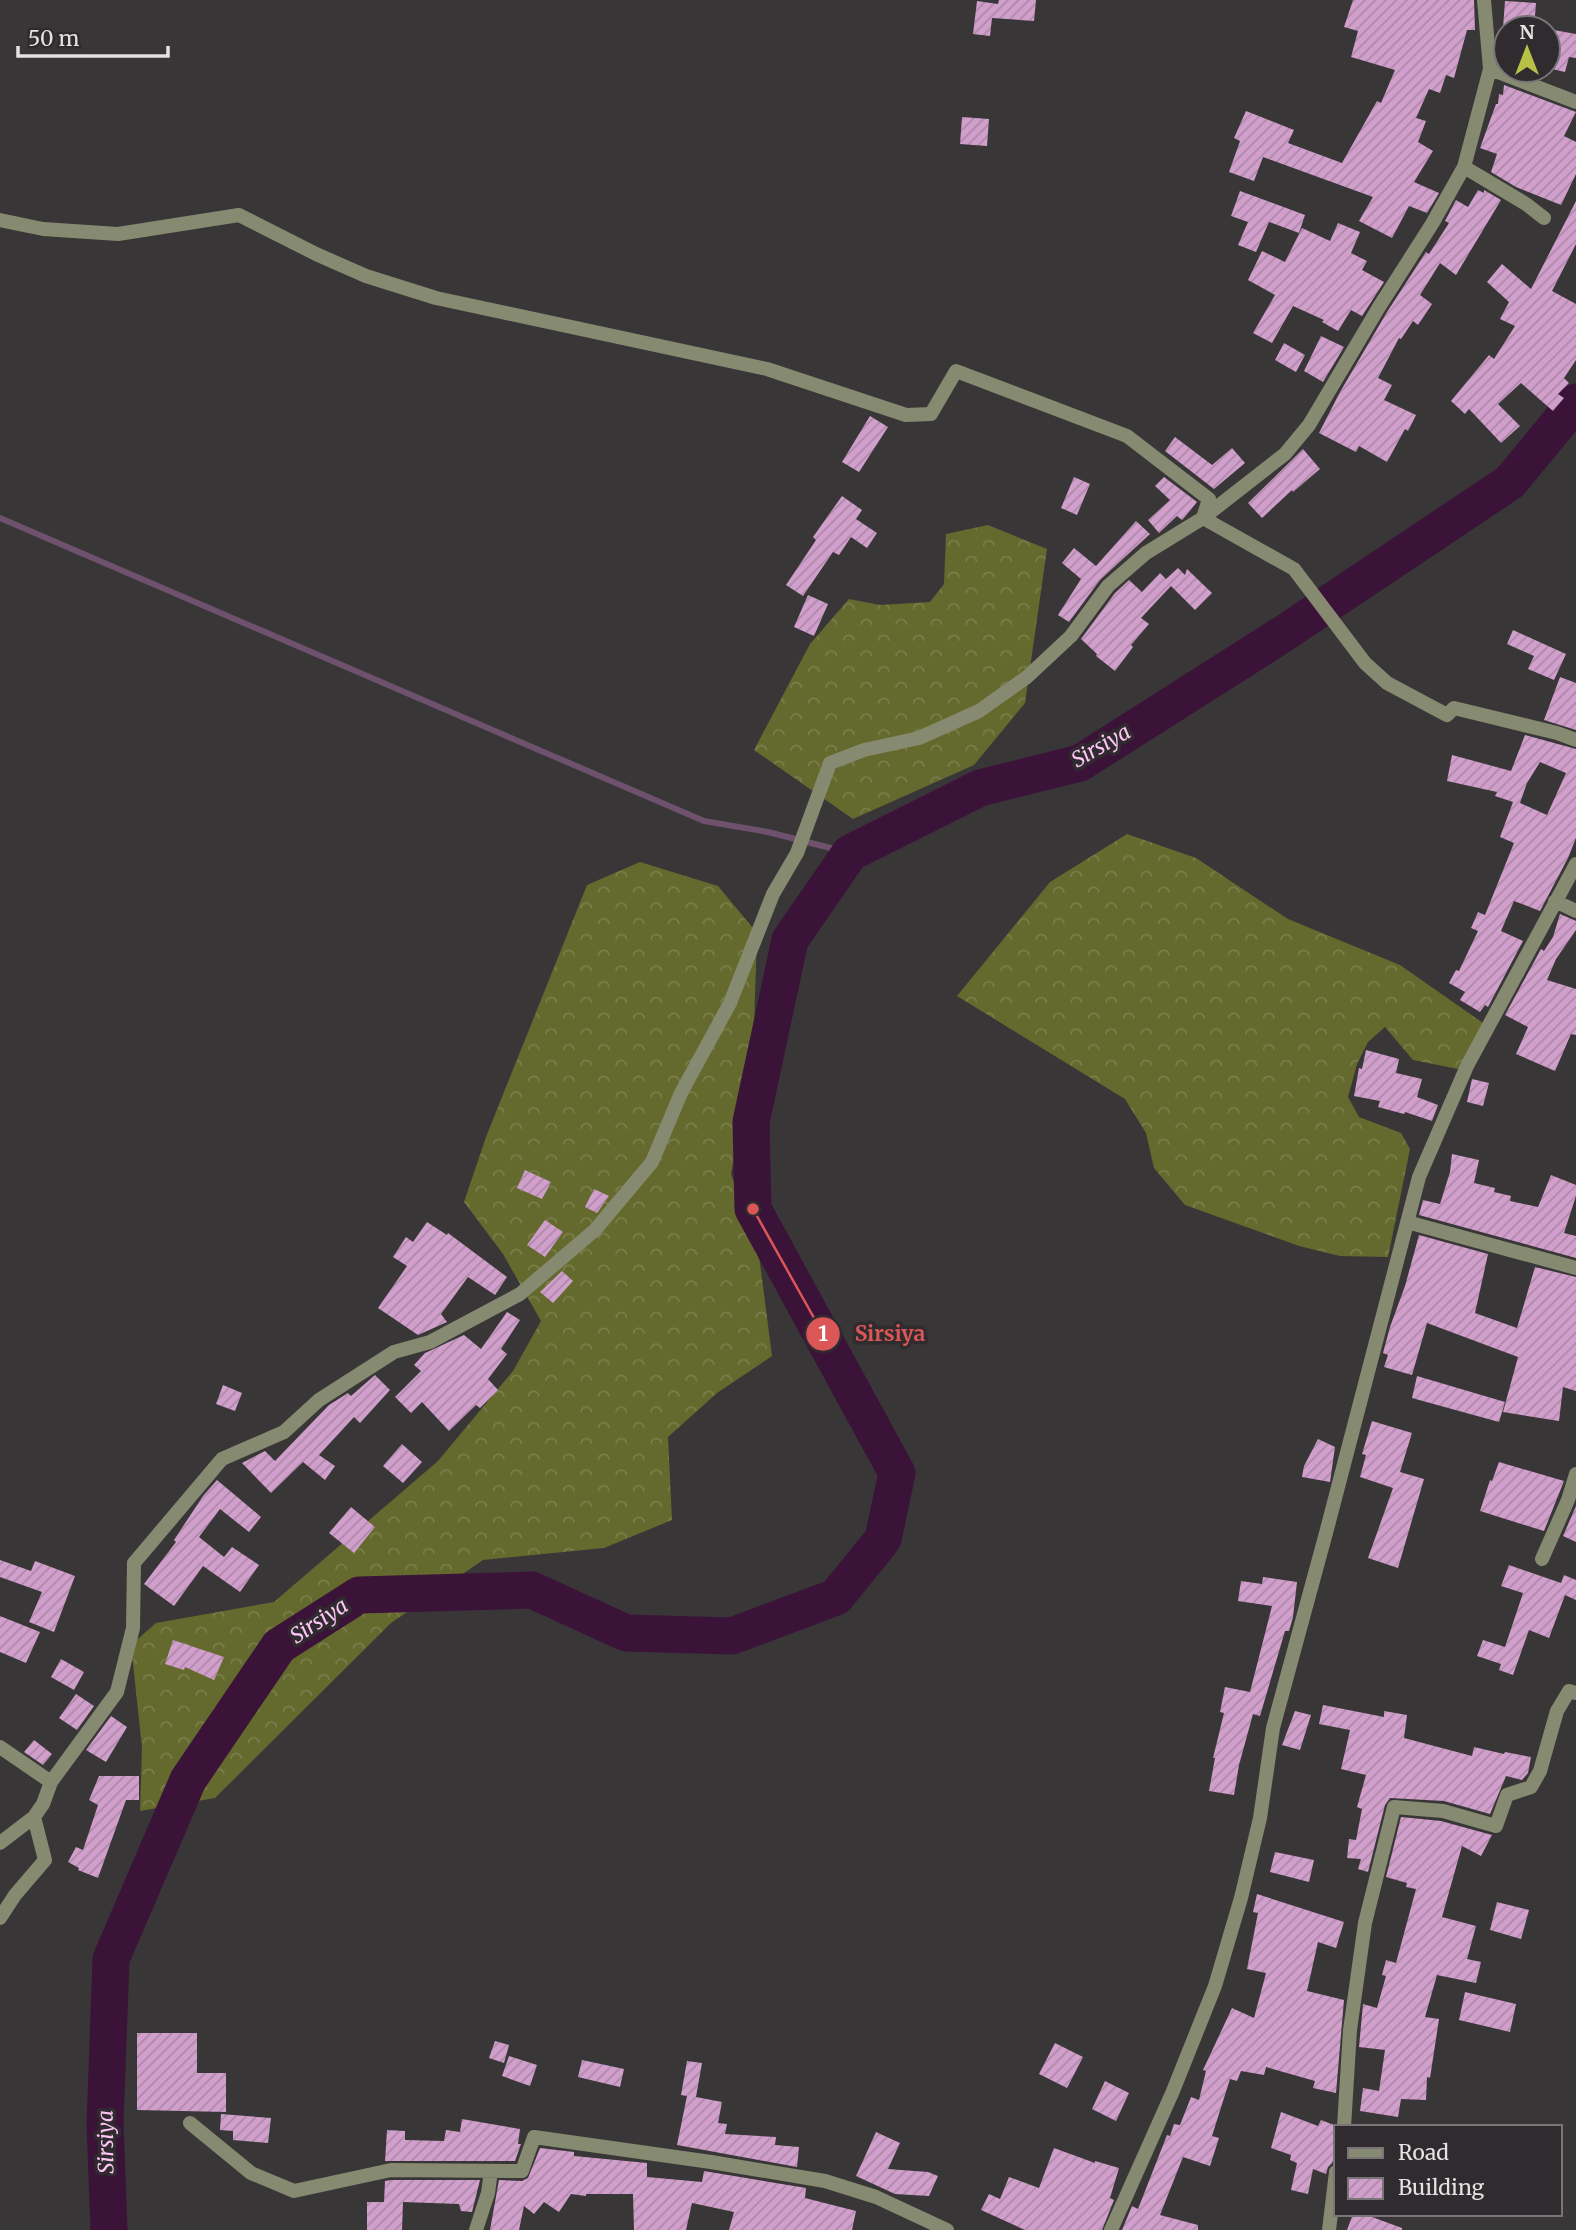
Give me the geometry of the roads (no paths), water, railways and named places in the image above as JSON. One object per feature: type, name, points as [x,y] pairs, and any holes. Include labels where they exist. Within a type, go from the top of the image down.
[{"type":"street","points":[[0,1843],[34,1817],[43,1804],[51,1783],[117,1692],[133,1628],[134,1563],[222,1459],[284,1432],[319,1399],[394,1352],[430,1342],[520,1294],[595,1230],[652,1162],[681,1093],[730,1003],[774,894],[797,853],[830,764],[864,750],[919,738],[979,711],[1027,677],[1071,636],[1108,586],[1146,553],[1203,518],[1285,454],[1309,425],[1464,167],[1490,69],[1484,0]]},
{"type":"street","points":[[1490,69],[1576,102]]},
{"type":"street","points":[[1464,167],[1526,204],[1544,218]]},
{"type":"street","points":[[0,220],[43,229],[118,234],[239,215],[366,276],[424,294],[768,369],[906,415],[931,414],[956,371],[1126,436],[1209,499],[1203,518]]},
{"type":"street","points":[[1203,518],[1294,569],[1365,663],[1387,684],[1447,715],[1454,708],[1576,740]]},
{"type":"street","points":[[1111,2230],[1173,2091],[1215,1986],[1230,1936],[1260,1818],[1273,1728],[1419,1177],[1467,1066],[1576,864]]},
{"type":"street","points":[[1555,901],[1576,911]]},
{"type":"street","points":[[1407,1222],[1576,1268]]},
{"type":"street","points":[[1542,1559],[1569,1500],[1576,1474]]},
{"type":"street","points":[[1344,2125],[1350,2030],[1365,1923],[1394,1807],[1443,1811],[1496,1826],[1507,1795],[1531,1787],[1540,1771],[1557,1712],[1569,1691],[1576,1693]]},
{"type":"street","points":[[0,1747],[51,1783]]},
{"type":"street","points":[[0,1918],[15,1895],[45,1860],[34,1817]]},
{"type":"street","points":[[190,2123],[251,2173],[294,2191],[391,2170],[522,2171],[534,2137],[825,2181],[876,2197],[947,2230]]},
{"type":"street","points":[[476,2230],[488,2193],[491,2171]]},
{"type":"street","points":[[1329,2230],[1334,2189]]},
{"type":"waterway","name":"Sirsiya","points":[[109,2230],[105,2124],[111,1959],[188,1780],[279,1646],[359,1595],[532,1590],[626,1633],[732,1636],[836,1597],[883,1539],[897,1473],[753,1209],[751,1122],[790,940],[850,853],[980,788],[1080,763],[1283,634],[1510,482],[1576,402]]},
{"type":"waterway","points":[[0,518],[704,821],[768,832],[850,853]]},
{"type":"place","name":"Sirsiya","points":[[753,1209]]}]
